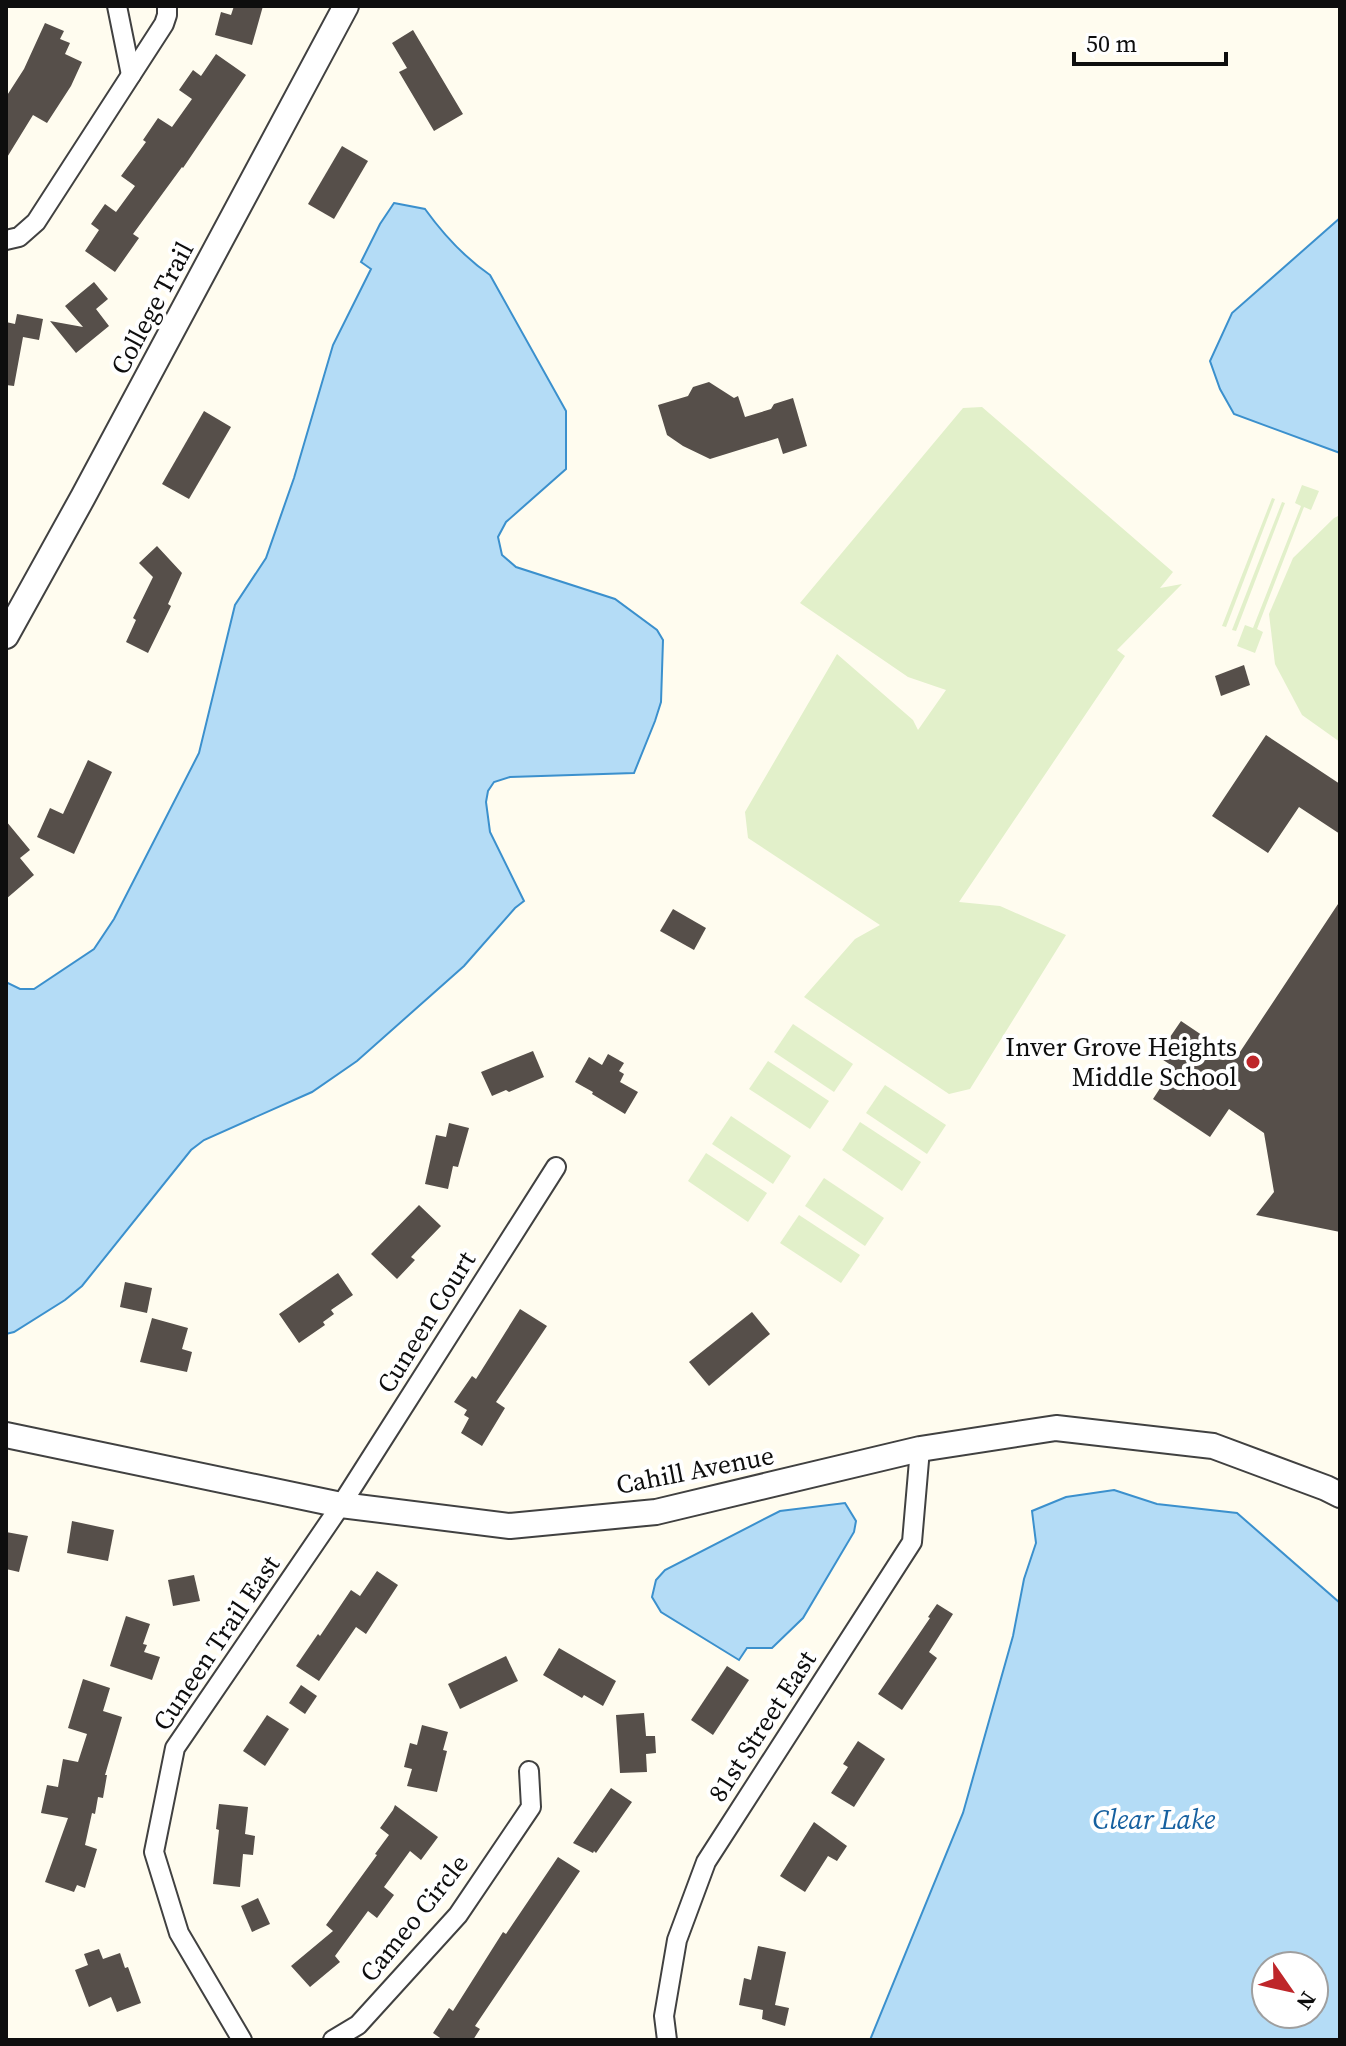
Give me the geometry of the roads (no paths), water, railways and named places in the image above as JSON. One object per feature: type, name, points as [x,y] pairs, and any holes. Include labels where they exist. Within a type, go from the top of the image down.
[{"type":"street","points":[[117,6],[131,75]]},
{"type":"street","points":[[6,240],[19,237],[36,222],[164,24],[167,6]]},
{"type":"street","name":"College Trail","points":[[6,636],[346,6]]},
{"type":"street","name":"Cuneen Court","points":[[341,1505],[556,1167]]},
{"type":"street","name":"Cahill Avenue","points":[[6,1435],[341,1505],[510,1526],[656,1512],[920,1449],[1056,1428],[1213,1446],[1340,1495]]},
{"type":"street","name":"81st Street East","points":[[667,2040],[664,2016],[677,1940],[706,1862],[912,1542],[920,1449]]},
{"type":"street","name":"Cuneen Trail East","points":[[242,2040],[179,1933],[154,1852],[175,1748],[341,1505]]},
{"type":"street","name":"Cameo Circle","points":[[333,2040],[358,2025],[458,1915],[531,1807],[529,1771]]},
{"type":"water","points":[[394,203],[425,209],[454,245],[490,275],[566,411],[566,469],[506,522],[498,537],[502,555],[516,567],[615,599],[657,630],[663,640],[661,702],[655,721],[634,773],[510,777],[494,782],[486,802],[490,832],[524,901],[464,966],[357,1061],[312,1092],[204,1140],[191,1150],[82,1286],[65,1300],[6,1334],[6,982],[20,989],[34,989],[94,949],[114,919],[199,753],[235,605],[266,558],[294,478],[333,345],[371,269],[361,262]]},
{"type":"water","points":[[1340,218],[1340,453],[1234,414],[1220,389],[1210,361],[1232,313]]},
{"type":"water","name":"Clear Lake","points":[[1114,1490],[1157,1504],[1237,1513],[1340,1603],[1340,2040],[870,2040],[963,1813],[1036,1543],[1032,1511],[1066,1497]]},
{"type":"water","points":[[845,1503],[856,1521],[854,1532],[803,1618],[772,1648],[747,1648],[739,1660],[661,1612],[652,1597],[656,1580],[665,1570],[780,1511]]},
{"type":"place","name":"Inver Grove Heights Middle School","points":[[1253,1062]]}]
